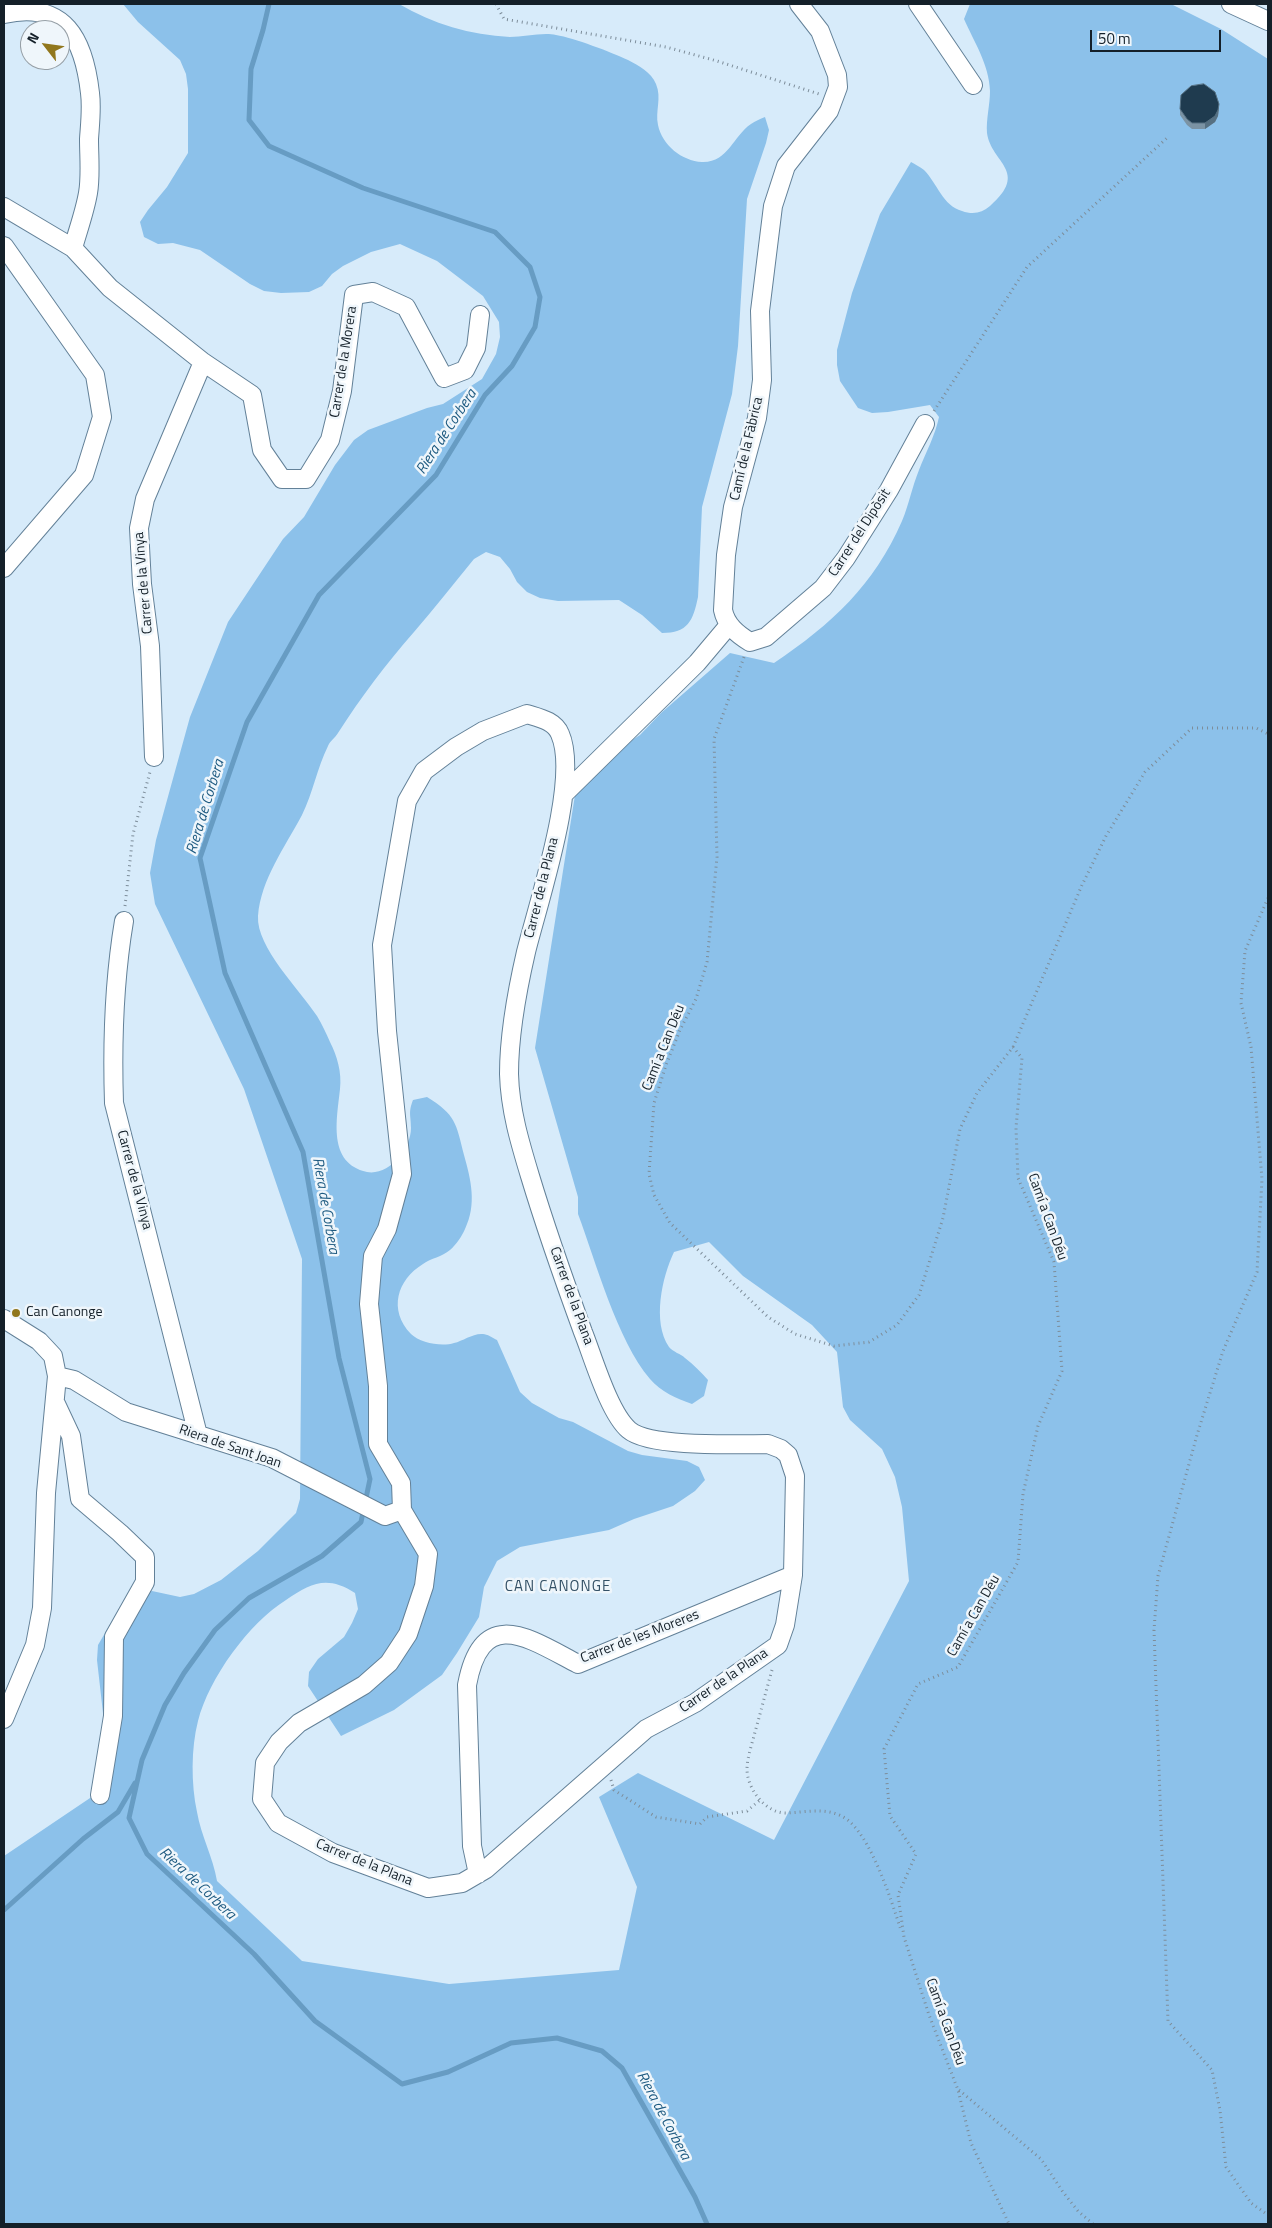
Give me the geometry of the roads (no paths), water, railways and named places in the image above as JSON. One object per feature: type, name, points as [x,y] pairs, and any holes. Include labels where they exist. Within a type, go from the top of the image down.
[{"type":"street","name":"Camí de la Fàbrica","points":[[729,625],[723,610],[726,555],[734,507],[757,418],[762,380],[760,311],[773,206],[786,166],[829,110],[838,87],[828,50],[820,31],[799,4]]},
{"type":"street","points":[[918,4],[973,85]]},
{"type":"street","points":[[1231,4],[1268,21]]},
{"type":"street","points":[[4,14],[19,10],[37,9],[58,16],[71,28],[83,60],[90,94],[88,192],[73,248]]},
{"type":"street","name":"Carrer de la Morera","points":[[4,207],[73,248],[110,288],[203,362],[252,395],[262,450],[282,479],[306,480],[330,440],[342,391],[354,295],[373,292],[406,307],[444,378],[464,370],[476,348],[480,315]]},
{"type":"street","points":[[4,246],[95,375],[102,417],[84,475],[4,568]]},
{"type":"street","name":"Carrer de la Vinya","points":[[154,757],[150,646],[142,584],[138,528],[145,500],[203,362]]},
{"type":"street","name":"Carrer del Dipòsit","points":[[729,625],[750,642],[766,637],[823,588],[846,558],[889,490],[925,424]]},
{"type":"street","points":[[564,794],[697,662],[729,625]]},
{"type":"street","name":"Carrer de la Plana","points":[[527,714],[556,726],[561,736],[565,755],[564,794],[553,848],[526,954],[511,1042],[509,1074],[512,1106],[523,1152],[555,1255],[616,1414],[630,1431],[650,1438],[676,1442],[768,1444],[781,1449],[788,1455],[795,1476],[793,1575],[785,1625],[778,1645],[694,1704],[646,1729],[478,1874],[462,1883],[428,1888],[333,1853],[278,1823],[262,1799],[265,1763],[279,1742],[299,1723],[364,1685],[389,1663],[408,1634],[424,1586],[428,1554],[402,1510],[401,1483],[378,1444],[378,1386],[369,1304],[373,1256],[387,1229],[402,1174],[387,1031],[382,945],[407,800],[424,771],[456,747],[483,731],[527,714]]},
{"type":"street","name":"Carrer de la Vinya","points":[[124,920],[118,954],[113,1058],[114,1103],[198,1435]]},
{"type":"street","points":[[4,1319],[39,1340],[53,1356],[57,1376],[46,1516],[42,1608],[35,1645],[4,1719]]},
{"type":"street","name":"Riera de Sant Joan","points":[[57,1376],[74,1380],[126,1412],[272,1458],[385,1516],[402,1510]]},
{"type":"street","points":[[56,1404],[71,1436],[80,1499],[145,1558],[145,1582],[114,1637],[113,1716],[100,1795]]},
{"type":"street","name":"Carrer de les Moreres","points":[[478,1874],[472,1846],[467,1684],[472,1662],[488,1640],[503,1633],[528,1637],[578,1664],[793,1575]]},
{"type":"waterway","name":"Riera de Corbera","points":[[269,4],[251,69],[249,120],[269,146],[363,188],[495,232],[530,267],[540,297],[535,327],[512,366],[485,395],[436,475],[319,595],[247,722],[200,858],[225,973],[303,1152],[339,1358],[370,1479],[361,1522],[322,1556],[249,1598],[215,1630],[184,1673],[165,1705],[142,1760],[129,1818],[147,1854],[254,1954],[315,2021],[402,2084],[448,2072],[511,2043],[557,2038],[602,2051],[622,2068],[695,2197],[707,2224]]},
{"type":"waterway","points":[[4,1910],[83,1839],[118,1812],[135,1783]]},
{"type":"place","name":"Can Canonge","points":[[16,1313]]},
{"type":"district","name":"CAN CANONGE","points":[[558,1587]]}]
